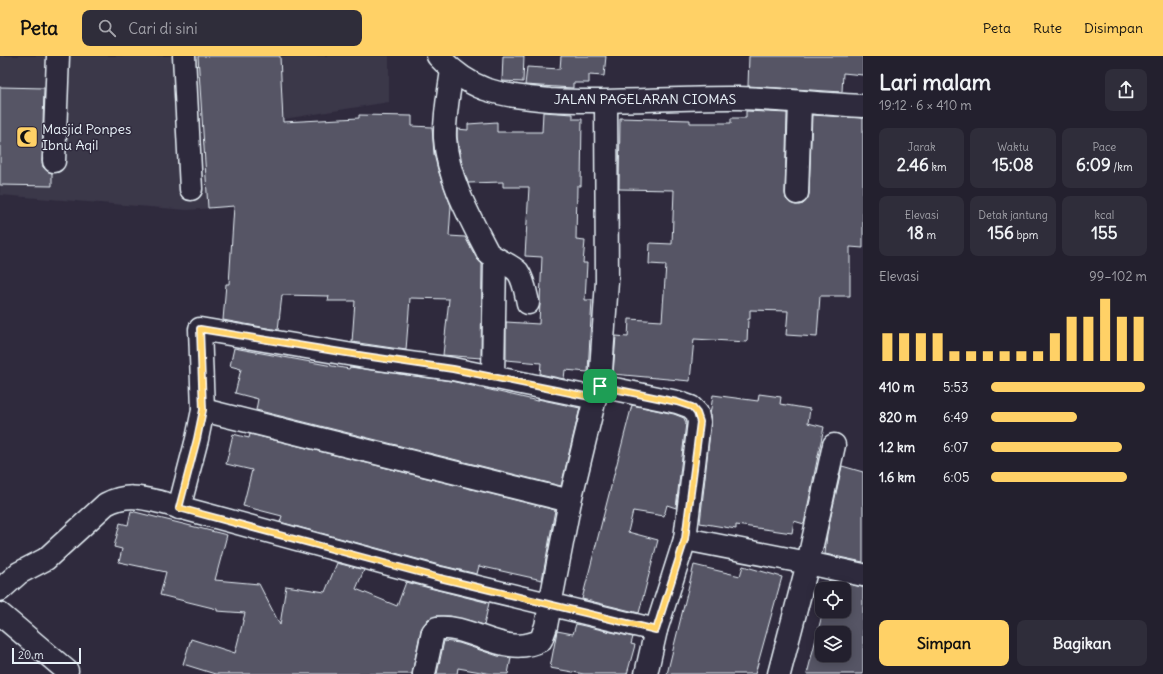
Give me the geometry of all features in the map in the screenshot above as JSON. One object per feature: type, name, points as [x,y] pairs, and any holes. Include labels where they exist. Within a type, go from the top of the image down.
[{"type":"street","points":[[54,161],[58,56]]},
{"type":"street","points":[[184,56],[191,189]]},
{"type":"street","points":[[445,63],[445,120],[447,155],[452,175],[488,253],[495,259],[512,267],[518,272],[528,303]]},
{"type":"street","name":"JALAN PAGELARAN CIOMAS","points":[[445,63],[467,81],[504,95],[606,102],[738,98],[863,106]]},
{"type":"street","points":[[424,674],[433,632],[437,628],[454,629],[493,641],[524,646],[541,640],[546,626],[570,501],[598,392],[607,281],[606,102]]},
{"type":"street","points":[[797,193],[800,103]]},
{"type":"street","points":[[493,377],[495,259]]},
{"type":"street","points":[[179,508],[203,410],[200,329],[453,369],[493,377],[677,402],[692,407],[697,413],[700,422],[685,539],[656,630],[646,674]]},
{"type":"street","points":[[203,410],[570,501]]},
{"type":"street","points":[[779,674],[808,563],[834,444]]},
{"type":"street","points":[[0,590],[19,573],[46,559],[106,504],[118,498],[127,497],[146,499],[440,578],[656,630]]},
{"type":"street","points":[[685,539],[863,575]]},
{"type":"street","points":[[0,614],[67,671]]},
{"type":"shaded area","points":[[0,56],[389,56],[389,102],[284,119],[288,195],[242,206],[187,210],[0,195]]},
{"type":"building","points":[[198,56],[280,56],[283,122],[359,118],[359,115],[412,116],[412,126],[432,127],[434,154],[451,206],[449,236],[465,237],[477,259],[482,264],[481,358],[443,355],[449,299],[410,298],[406,350],[352,342],[355,301],[328,301],[329,296],[282,295],[278,330],[223,320],[226,284],[229,284],[234,206],[208,208]]},
{"type":"building","points":[[503,56],[524,56],[523,82],[502,81]]},
{"type":"building","points":[[561,56],[606,56],[604,76],[589,75],[589,83],[573,83],[573,88],[525,85],[527,67],[560,69]]},
{"type":"building","points":[[749,56],[863,56],[863,75],[843,73],[842,92],[748,86]]},
{"type":"building","name":"Masjid Ponpes Ibnu Aqil","points":[[0,87],[44,88],[42,161],[43,167],[52,173],[52,186],[0,185]]},
{"type":"building","points":[[746,111],[787,113],[785,193],[786,199],[790,203],[796,205],[803,204],[807,200],[809,194],[812,115],[863,118],[863,248],[850,247],[850,296],[820,296],[817,337],[786,335],[788,311],[750,310],[747,342],[694,339],[690,381],[613,374],[616,336],[628,337],[629,319],[662,321],[666,265],[649,264],[650,243],[672,244],[674,190],[619,189],[620,118],[690,120],[690,123],[731,123],[731,118],[746,118]]},
{"type":"building","points":[[543,112],[573,114],[573,119],[582,119],[581,186],[577,186],[576,240],[585,241],[583,263],[587,263],[585,300],[592,300],[588,372],[565,370],[564,379],[540,374],[541,363],[506,360],[506,322],[539,324],[542,257],[525,256],[529,187],[503,187],[503,182],[468,183],[462,164],[457,137],[457,129],[468,130],[468,124],[497,122],[497,132],[542,132]]},
{"type":"building","points":[[234,348],[349,369],[350,367],[451,381],[538,401],[538,399],[580,408],[561,486],[256,410],[258,399],[235,393],[241,369],[230,366]]},
{"type":"building","points":[[759,394],[781,397],[780,404],[810,409],[808,423],[824,427],[804,524],[794,521],[792,533],[736,525],[736,529],[700,523],[713,395],[758,401]]},
{"type":"building","points":[[632,405],[674,414],[684,418],[686,423],[676,508],[667,505],[664,516],[633,511],[628,532],[658,540],[639,613],[582,599]]},
{"type":"building","points":[[233,434],[249,438],[250,434],[555,510],[542,580],[479,566],[477,574],[443,566],[280,522],[282,516],[243,506],[252,470],[226,464]]},
{"type":"building","points":[[842,466],[863,472],[863,562],[825,554],[827,534]]},
{"type":"building","points":[[131,511],[227,535],[215,580],[259,584],[280,625],[286,586],[325,592],[337,563],[364,570],[356,589],[397,606],[406,582],[489,603],[484,625],[450,616],[437,616],[428,619],[421,629],[412,674],[215,674],[183,664],[191,639],[235,653],[245,613],[217,611],[217,609],[160,595],[166,572],[119,562],[122,549],[114,547],[120,523],[128,525]]},
{"type":"building","points":[[694,565],[740,576],[743,566],[782,577],[755,674],[667,674]]},
{"type":"building","points":[[829,580],[839,582],[829,582]]},
{"type":"building","points":[[851,585],[863,587],[863,674],[807,674],[815,643],[815,662],[851,662],[851,626],[819,626],[821,618],[851,618]]},
{"type":"building","points":[[576,624],[633,637],[631,644],[635,645],[627,674],[584,674],[550,668],[557,631],[573,634]]},
{"type":"building","points":[[444,641],[459,643],[498,656],[511,658],[508,674],[492,674],[458,668],[457,674],[437,674]]},
{"type":"place","name":"Masjid Ponpes Ibnu Aqil","points":[[27,137]]},
{"type":"route","points":[[200,329],[453,369],[595,398],[600,386],[677,402],[692,407],[697,413],[700,422],[685,539],[656,630],[440,578],[179,508],[203,410],[200,329]]}]
